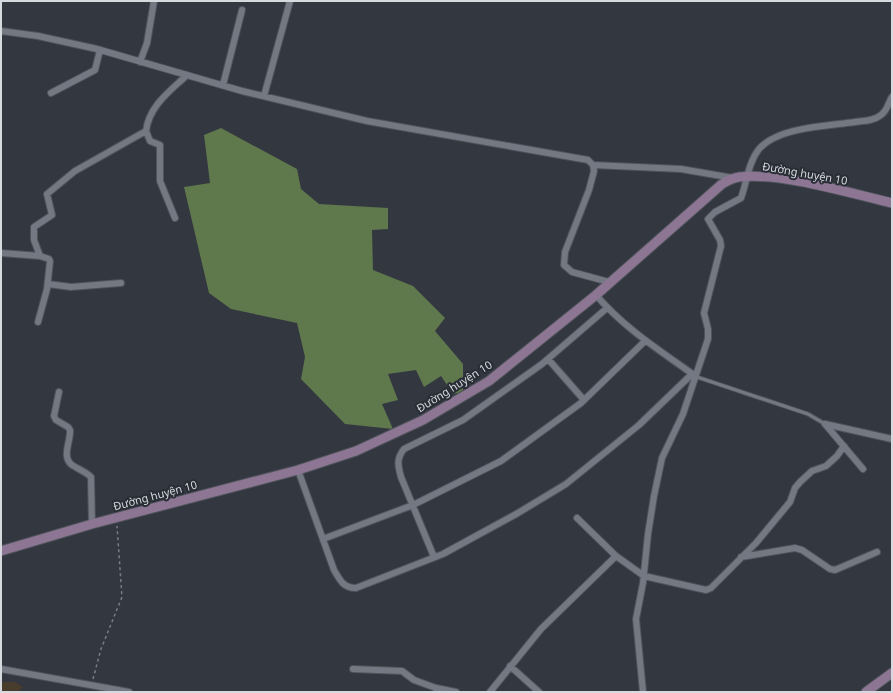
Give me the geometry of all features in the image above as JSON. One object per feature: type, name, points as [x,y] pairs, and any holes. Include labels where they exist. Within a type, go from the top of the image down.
[{"type":"street","points":[[140,62],[147,43],[154,1]]},
{"type":"street","points":[[264,96],[290,1]]},
{"type":"street","points":[[223,85],[242,10]]},
{"type":"street","points":[[1,31],[38,36],[100,50],[264,96],[367,121],[583,158],[588,160],[593,165],[681,169],[733,178]]},
{"type":"street","points":[[51,92],[95,70],[100,50]]},
{"type":"street","points":[[175,218],[160,181],[160,145],[150,141],[146,131],[152,112],[163,96],[188,75]]},
{"type":"street","points":[[643,692],[636,629],[644,576],[648,534],[662,458],[683,414],[694,375],[709,334],[704,313],[721,246],[720,240],[708,219],[715,212],[741,198],[752,160],[759,150],[777,136],[875,120],[886,111],[892,97]]},
{"type":"street","points":[[40,256],[32,232],[34,227],[52,215],[47,197],[49,192],[75,171],[146,131]]},
{"type":"street","points":[[593,165],[591,184],[565,252],[564,265],[572,272],[609,282]]},
{"type":"street","name":"Đường huyện 10","points":[[1,551],[92,524],[298,470],[356,451],[423,420],[489,381],[596,294],[722,184],[733,178],[766,177],[804,183],[892,203]]},
{"type":"street","points":[[1,253],[40,256],[50,260],[48,284],[38,322]]},
{"type":"street","points":[[48,284],[71,287],[121,283]]},
{"type":"street","points":[[596,294],[607,308],[645,341],[694,375]]},
{"type":"street","points":[[434,557],[397,464],[404,449],[463,420],[548,359],[607,308]]},
{"type":"street","points":[[323,539],[413,505],[500,461],[584,400],[645,341]]},
{"type":"street","points":[[548,359],[584,400]]},
{"type":"street","points":[[298,470],[334,570],[342,583],[348,588],[356,588],[434,557],[518,513],[566,484],[639,425],[694,375]]},
{"type":"street","points":[[59,392],[54,416],[56,420],[68,427],[70,430],[67,446],[67,459],[70,463],[91,477],[92,524]]},
{"type":"street","points":[[825,424],[892,439]]},
{"type":"street","points":[[825,424],[862,469]]},
{"type":"street","points":[[577,518],[616,556],[644,576],[706,590],[711,588],[741,557],[790,502],[795,488],[800,482],[812,470],[826,466],[837,456],[844,446]]},
{"type":"street","points":[[741,557],[795,548],[802,550],[830,569],[835,570],[877,552]]},
{"type":"street","points":[[490,692],[541,629],[616,556]]},
{"type":"street","points":[[510,666],[539,692]]},
{"type":"street","points":[[1,669],[129,692]]},
{"type":"street","points":[[353,669],[402,671],[414,680],[436,690],[456,692]]},
{"type":"street","points":[[866,692],[892,673]]},
{"type":"lane","points":[[694,375],[808,414],[825,424]]},
{"type":"path","points":[[92,686],[101,649],[122,597],[116,518]]},
{"type":"shaded area","points":[[1,682],[15,682],[23,687],[18,692],[1,692]]},
{"type":"green space","points":[[221,128],[297,169],[301,189],[319,204],[388,208],[388,229],[372,230],[373,270],[413,286],[445,318],[435,331],[463,364],[463,392],[453,394],[441,376],[424,387],[416,370],[388,374],[398,400],[382,404],[393,429],[345,424],[301,379],[305,357],[297,323],[231,309],[209,293],[184,187],[210,183],[204,135]]}]
